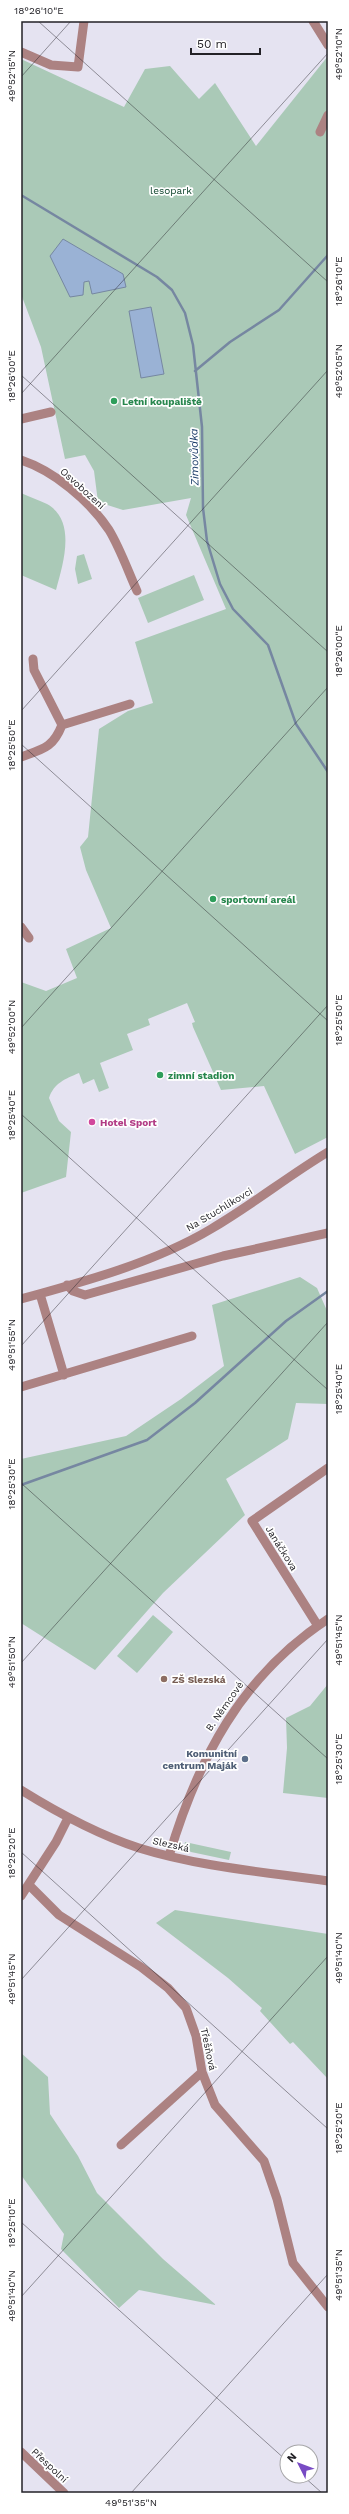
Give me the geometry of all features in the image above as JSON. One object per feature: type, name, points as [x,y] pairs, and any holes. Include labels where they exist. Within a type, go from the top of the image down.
[{"type":"street","points":[[21,52],[52,66],[78,67],[84,21]]},
{"type":"street","points":[[313,21],[328,45]]},
{"type":"street","points":[[320,132],[328,114]]},
{"type":"street","points":[[21,419],[51,412]]},
{"type":"street","name":"Osvobození","points":[[21,460],[50,474],[81,499],[102,520],[111,535],[137,591]]},
{"type":"street","points":[[33,659],[34,670],[62,726]]},
{"type":"street","points":[[21,757],[51,744],[56,740],[62,726],[130,704]]},
{"type":"street","points":[[21,927],[29,938]]},
{"type":"street","name":"Na Stuchlíkovci","points":[[21,1299],[150,1258],[205,1232],[328,1152]]},
{"type":"street","points":[[68,1285],[73,1291],[85,1295],[223,1256],[328,1233]]},
{"type":"street","points":[[40,1294],[64,1375]]},
{"type":"street","points":[[21,1387],[192,1336]]},
{"type":"street","name":"Janáčkova","points":[[318,1626],[252,1521],[327,1472]]},
{"type":"street","name":"B. Němcové","points":[[168,1856],[186,1802],[217,1735],[250,1688],[286,1652],[328,1619]]},
{"type":"street","name":"Slezská","points":[[21,1790],[68,1818],[123,1842],[168,1856],[243,1869],[328,1881]]},
{"type":"street","points":[[21,1896],[56,1842],[68,1818]]},
{"type":"street","name":"Třešňová","points":[[29,1885],[59,1915],[141,1966],[168,1988],[186,2008],[196,2036],[202,2072],[215,2105],[264,2161],[277,2199],[293,2263],[328,2307]]},
{"type":"street","points":[[121,2145],[202,2072]]},
{"type":"street","name":"Přespolní","points":[[21,2452],[64,2493]]},
{"type":"green space","name":"lesopark","points":[[328,56],[328,1137],[295,1154],[264,1086],[221,1090],[193,1027],[192,1023],[195,1022],[187,1003],[148,1019],[150,1025],[127,1034],[133,1050],[100,1063],[109,1088],[99,1092],[94,1079],[83,1084],[79,1073],[57,1085],[49,1098],[59,1121],[71,1132],[66,1177],[21,1193],[21,982],[46,991],[77,978],[66,949],[111,928],[86,870],[80,847],[88,837],[99,729],[128,711],[153,703],[135,642],[226,609],[186,515],[191,498],[123,510],[98,502],[94,471],[85,455],[65,459],[41,347],[21,294],[21,59],[124,107],[145,69],[170,66],[199,99],[215,83],[256,146]]},
{"type":"green space","points":[[21,493],[47,504],[56,512],[62,521],[65,532],[64,556],[56,590],[21,575]]},
{"type":"green space","points":[[84,554],[92,579],[78,584],[75,569],[77,556]]},
{"type":"green space","points":[[194,575],[204,600],[148,623],[138,598]]},
{"type":"green space","points":[[300,1277],[317,1288],[328,1313],[328,1404],[296,1403],[288,1439],[226,1479],[245,1515],[163,1593],[95,1670],[21,1623],[21,1459],[126,1436],[181,1399],[224,1366],[212,1305]]},
{"type":"green space","points":[[153,1615],[173,1632],[137,1673],[117,1656]]},
{"type":"green space","points":[[328,1684],[328,1798],[283,1793],[287,1748],[286,1718],[310,1706]]},
{"type":"green space","points":[[185,1842],[231,1852],[229,1860],[191,1852],[184,1848]]},
{"type":"green space","points":[[175,1910],[328,1934],[328,2079],[293,2042],[290,2044],[260,2011],[262,2008],[228,1978],[156,1923]]},
{"type":"green space","points":[[21,2053],[48,2077],[50,2114],[78,2156],[97,2193],[163,2259],[216,2305],[139,2290],[119,2308],[61,2249],[64,2234],[21,2175]]},
{"type":"water","points":[[63,239],[123,274],[126,287],[92,294],[89,281],[84,282],[83,295],[70,297],[50,256]]},
{"type":"water","points":[[151,307],[164,374],[141,378],[129,311]]},
{"type":"waterway","name":"Zimovůdka","points":[[21,195],[157,277],[172,290],[185,313],[193,345],[202,427],[203,508],[207,541],[220,584],[233,609],[268,645],[296,724],[328,772]]},
{"type":"waterway","points":[[195,371],[230,342],[279,310],[328,255]]},
{"type":"waterway","points":[[21,1485],[147,1440],[195,1403],[286,1321],[328,1291]]},
{"type":"place","name":"Letní koupaliště","points":[[114,401]]},
{"type":"place","name":"sportovní areál","points":[[213,899]]},
{"type":"place","name":"zimní stadion","points":[[160,1075]]},
{"type":"place","name":"Hotel Sport","points":[[92,1122]]},
{"type":"place","name":"ZŠ Slezská","points":[[164,1679]]},
{"type":"place","name":"Komunitní centrum Maják","points":[[245,1759]]}]
